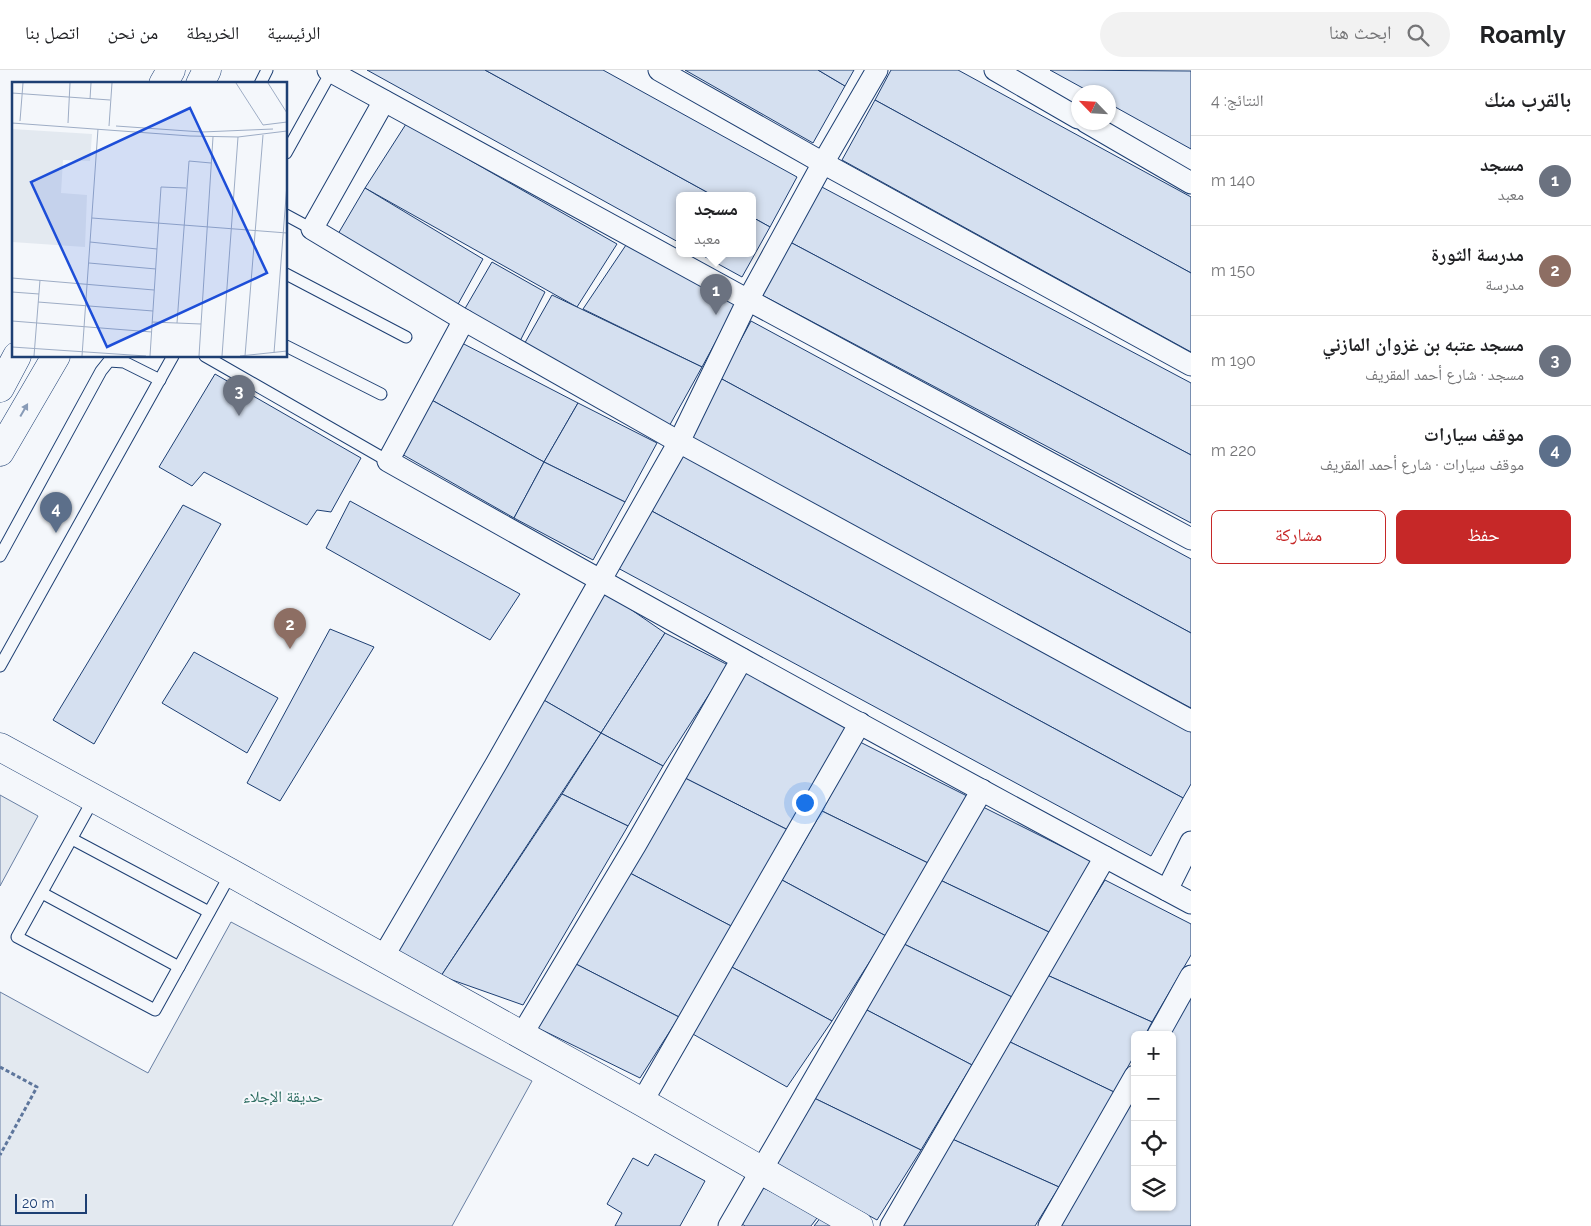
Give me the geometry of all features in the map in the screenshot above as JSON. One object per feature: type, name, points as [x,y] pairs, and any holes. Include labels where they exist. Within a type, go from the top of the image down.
[{"type":"main road","points":[[164,82],[171,70]]},
{"type":"main road","points":[[201,82],[207,70]]},
{"type":"main road","points":[[0,388],[16,358]]},
{"type":"main road","points":[[0,452],[49,358]]},
{"type":"main road","points":[[0,747],[383,957],[521,1036],[762,1169],[859,1226]]},
{"type":"street","points":[[659,70],[823,163],[1191,364]]},
{"type":"street","points":[[383,957],[679,442],[748,300],[823,163],[877,70]]},
{"type":"street","points":[[995,70],[1071,114]]},
{"type":"street","points":[[330,71],[748,300],[1191,539]]},
{"type":"street","points":[[384,101],[312,229],[464,320],[679,442],[1191,722]]},
{"type":"street","points":[[1100,130],[1191,183]]},
{"type":"street","points":[[464,320],[388,461],[600,581],[1191,903]]},
{"type":"street","points":[[521,1036],[636,844],[742,658]]},
{"type":"street","points":[[642,1102],[755,910],[860,723]]},
{"type":"street","points":[[730,1226],[982,790]]},
{"type":"street","points":[[1167,890],[1191,842]]},
{"type":"street","points":[[891,1226],[1105,857]]},
{"type":"street","points":[[1160,1031],[1191,976]]},
{"type":"street","points":[[1049,1226],[1131,1083]]},
{"type":"lane","points":[[261,82],[267,70]]},
{"type":"lane","points":[[288,148],[330,71]]},
{"type":"lane","points":[[288,216],[312,229]]},
{"type":"lane","points":[[288,275],[406,337]]},
{"type":"lane","points":[[288,347],[381,394]]},
{"type":"lane","points":[[0,666],[172,358]]},
{"type":"lane","points":[[208,358],[388,461]]},
{"type":"lane","points":[[0,556],[101,371],[111,359],[124,362],[160,380]]},
{"type":"lane","points":[[94,798],[17,937],[155,1010],[231,873]]},
{"type":"lane","points":[[72,839],[209,912]]},
{"type":"lane","points":[[42,893],[179,967]]},
{"type":"path","points":[[0,1067],[37,1088],[0,1155]]},
{"type":"green space","points":[[0,795],[38,816],[0,886]]},
{"type":"green space","name":"حديقة الإجلاء","points":[[231,922],[532,1081],[452,1226],[0,1226],[0,992],[148,1073]]},
{"type":"building","points":[[367,70],[485,70],[707,192],[676,192],[676,241]]},
{"type":"building","points":[[485,70],[603,70],[797,177],[770,227],[756,219],[756,192],[707,192]]},
{"type":"building","points":[[685,70],[818,70],[845,86],[813,143]]},
{"type":"building","points":[[818,70],[854,70],[845,86]]},
{"type":"building","points":[[891,70],[958,70],[1191,197],[1191,273],[875,100]]},
{"type":"building","points":[[1050,70],[1191,71],[1191,149],[1116,107],[1116,85],[1077,85]]},
{"type":"building","points":[[875,100],[1191,273],[1191,352],[842,160]]},
{"type":"building","points":[[406,124],[617,244],[577,307],[365,188]]},
{"type":"building","points":[[820,186],[1191,383],[1191,455],[790,242]]},
{"type":"building","points":[[365,188],[483,259],[457,306],[338,234]]},
{"type":"building","points":[[756,219],[770,227],[756,252]]},
{"type":"building","points":[[790,242],[1191,455],[1191,523],[762,295]]},
{"type":"building","points":[[626,245],[739,299],[702,367],[583,309]]},
{"type":"building","points":[[705,257],[753,257],[742,277]]},
{"type":"building","points":[[492,262],[545,292],[518,345],[463,312]]},
{"type":"building","points":[[552,295],[702,367],[667,430],[522,348]]},
{"type":"building","points":[[751,321],[1191,559],[1191,633],[720,378]]},
{"type":"building","points":[[460,342],[578,403],[544,462],[428,398]]},
{"type":"building","points":[[215,374],[361,458],[331,512],[317,510],[307,525],[204,472],[192,486],[159,467]]},
{"type":"building","points":[[720,378],[1191,633],[1191,708],[688,436]]},
{"type":"building","points":[[428,398],[544,462],[514,518],[400,453]]},
{"type":"building","points":[[578,403],[657,443],[625,502],[544,462]]},
{"type":"building","points":[[679,451],[1191,729],[1191,784],[1183,798],[648,509]]},
{"type":"building","points":[[544,462],[625,502],[593,560],[514,518]]},
{"type":"building","points":[[350,501],[520,594],[490,640],[326,548]]},
{"type":"building","points":[[183,505],[221,524],[94,744],[53,720]]},
{"type":"building","points":[[648,509],[1183,798],[1151,856],[616,567]]},
{"type":"building","points":[[597,586],[665,633],[601,733],[535,695]]},
{"type":"building","points":[[330,629],[374,647],[280,801],[247,783]]},
{"type":"building","points":[[665,633],[728,665],[663,766],[601,733]]},
{"type":"building","points":[[194,652],[278,698],[247,753],[162,703]]},
{"type":"building","points":[[744,671],[850,728],[788,830],[683,777]]},
{"type":"building","points":[[542,699],[601,733],[441,976],[394,954]]},
{"type":"building","points":[[601,733],[663,766],[628,826],[562,794]]},
{"type":"building","points":[[860,742],[967,796],[928,863],[822,811]]},
{"type":"building","points":[[683,777],[788,830],[733,927],[628,872]]},
{"type":"building","points":[[562,794],[628,826],[523,1005],[441,976]]},
{"type":"building","points":[[983,807],[1093,862],[1051,933],[938,879]]},
{"type":"building","points":[[822,811],[928,863],[886,936],[782,880]]},
{"type":"building","points":[[628,872],[733,927],[679,1017],[574,963]]},
{"type":"building","points":[[938,879],[1051,933],[1012,997],[904,944]]},
{"type":"building","points":[[782,880],[886,936],[832,1021],[730,966]]},
{"type":"building","points":[[1105,880],[1191,924],[1191,955],[1152,1022],[1047,975]]},
{"type":"building","points":[[904,944],[1012,997],[972,1065],[865,1009]]},
{"type":"building","points":[[574,963],[679,1017],[640,1078],[536,1027]]},
{"type":"building","points":[[730,966],[832,1021],[787,1087],[691,1033]]},
{"type":"building","points":[[1047,975],[1152,1022],[1147,1031],[1131,1031],[1131,1061],[1114,1092],[1008,1041]]},
{"type":"building","points":[[1191,993],[1191,1226],[1061,1226],[1131,1101],[1131,1211],[1176,1211],[1176,1031],[1170,1031]]},
{"type":"building","points":[[865,1009],[972,1065],[921,1150],[814,1098]]},
{"type":"building","points":[[1008,1041],[1114,1092],[1059,1187],[950,1138]]},
{"type":"building","points":[[814,1098],[921,1150],[877,1220],[772,1163]]},
{"type":"building","points":[[950,1138],[1059,1187],[1035,1226],[902,1226]]},
{"type":"building","points":[[655,1154],[705,1181],[680,1226],[615,1226],[622,1213],[607,1204],[633,1158],[648,1166]]},
{"type":"building","points":[[761,1187],[820,1214],[811,1226],[745,1226],[742,1224]]},
{"type":"building","points":[[821,1217],[839,1226],[814,1226]]},
{"type":"place","name":"مسجد","points":[[716,315]]},
{"type":"place","name":"مسجد عتبه بن غزوان المازني","points":[[239,416]]},
{"type":"place","name":"موقف سيارات","points":[[56,533]]},
{"type":"place","name":"مدرسة الثورة","points":[[290,649]]}]
